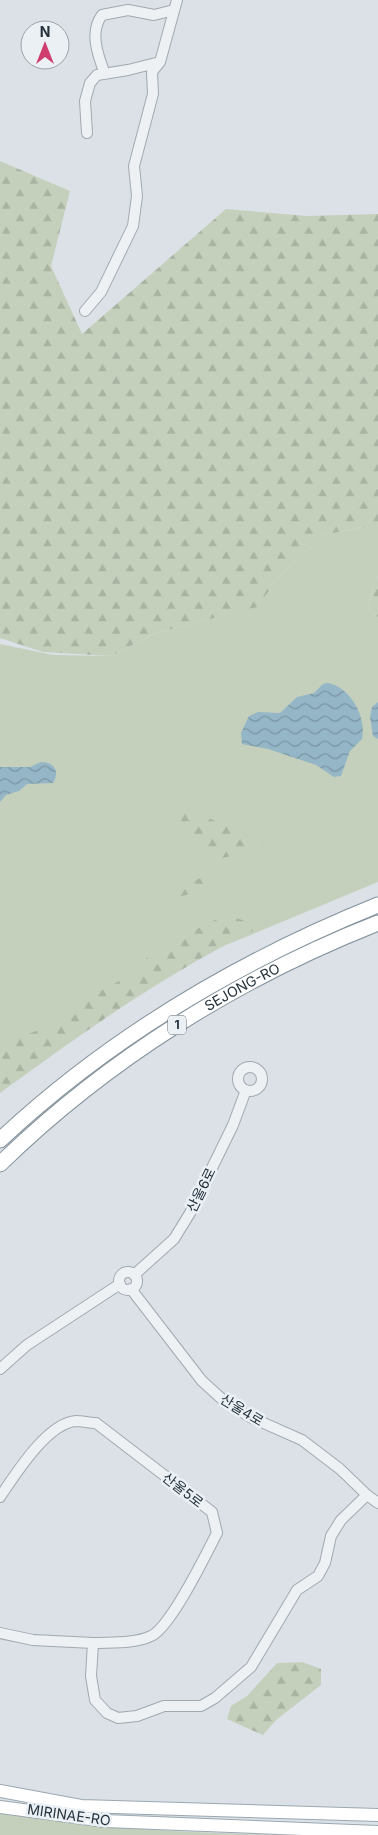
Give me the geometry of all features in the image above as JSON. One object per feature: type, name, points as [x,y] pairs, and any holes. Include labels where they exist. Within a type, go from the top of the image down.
[{"type":"highway","name":"SEJONG-RO","points":[[0,1139],[74,1076],[133,1033],[196,992],[262,956],[325,926],[378,905]]},
{"type":"highway","name":"SEJONG-RO","points":[[0,1164],[25,1140],[143,1046],[208,1005],[272,970],[331,941],[378,923]]},
{"type":"highway","points":[[0,1168],[25,1140]]},
{"type":"main road","name":"MIRINAE-RO","points":[[0,1791],[81,1806],[378,1814]]},
{"type":"main road","name":"MIRINAE-RO","points":[[0,1807],[32,1809],[58,1816],[105,1821],[378,1832]]},
{"type":"street","points":[[85,311],[101,292],[132,226],[137,196],[134,166],[153,94],[152,72],[160,62],[176,5]]},
{"type":"street","points":[[105,74],[96,45],[97,21],[102,15],[128,10],[154,15],[176,5]]},
{"type":"street","points":[[86,133],[85,101],[90,83],[97,75],[160,62]]},
{"type":"street","name":"산울6로","points":[[134,1276],[174,1239],[190,1213],[232,1125],[246,1090]]},
{"type":"street","points":[[128,1272],[134,1276],[136,1283],[131,1289],[126,1289],[120,1284],[119,1279],[122,1274],[128,1272]]},
{"type":"street","points":[[0,1369],[26,1345],[120,1284]]},
{"type":"street","name":"산울4로","points":[[131,1289],[202,1382],[223,1400],[250,1417],[302,1440],[340,1469],[367,1496],[378,1503]]},
{"type":"street","name":"산울5로","points":[[0,1497],[25,1460],[54,1431],[75,1421],[96,1423],[212,1512],[217,1533],[172,1614],[153,1636],[139,1640],[94,1643],[33,1640],[0,1633]]},
{"type":"street","points":[[94,1643],[91,1676],[95,1700],[107,1713],[118,1718],[137,1716],[164,1706],[201,1706],[215,1698],[251,1666],[297,1590],[318,1576],[325,1563],[331,1536],[341,1520],[367,1496]]},
{"type":"green space","points":[[0,161],[70,191],[51,266],[82,334],[226,209],[307,216],[378,214],[378,532],[362,527],[324,535],[279,577],[257,607],[156,633],[111,656],[43,652],[0,638]]},
{"type":"green space","points":[[362,527],[378,529],[378,576],[367,606],[378,617],[378,882],[231,943],[168,964],[0,1070],[0,644],[53,655],[111,656],[156,633],[256,607],[279,577],[324,535]]},
{"type":"green space","points":[[378,576],[378,617],[367,606]]},
{"type":"green space","points":[[187,808],[263,843],[264,847],[260,850],[222,858],[175,821],[173,817],[179,811]]},
{"type":"green space","points":[[215,874],[222,878],[222,886],[172,898],[168,896],[190,882]]},
{"type":"green space","points":[[236,918],[248,922],[253,931],[187,967],[123,1006],[0,1093],[0,1050],[14,1036],[28,1034],[49,1026],[70,1008],[128,976],[155,950],[215,920]]},
{"type":"green space","points":[[302,1662],[321,1669],[321,1685],[276,1720],[263,1735],[227,1719],[231,1706],[247,1696],[277,1663]]},
{"type":"green space","points":[[0,1812],[102,1826],[274,1835],[0,1835]]},
{"type":"water","points":[[328,683],[343,690],[350,697],[362,722],[362,739],[350,751],[341,776],[334,777],[316,765],[268,749],[242,744],[241,733],[249,716],[258,712],[280,713],[297,697],[314,693],[323,684]]},
{"type":"water","points":[[378,702],[378,739],[373,736],[370,717],[372,707]]},
{"type":"water","points":[[46,762],[55,768],[56,775],[53,783],[27,784],[19,791],[6,795],[0,802],[0,767],[30,767]]}]
